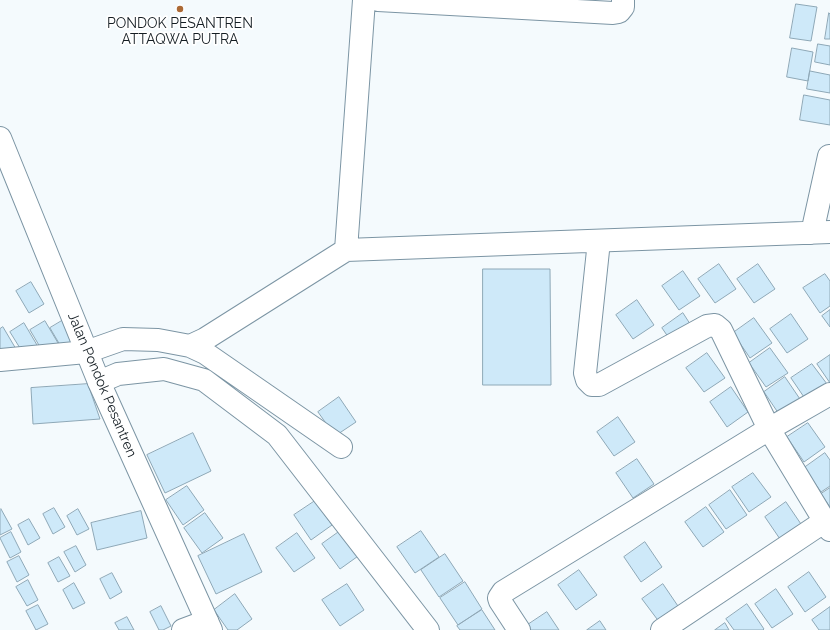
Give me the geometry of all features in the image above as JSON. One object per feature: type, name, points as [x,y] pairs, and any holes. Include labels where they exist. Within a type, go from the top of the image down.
[{"type":"street","points":[[346,250],[364,0]]},
{"type":"street","points":[[378,0],[612,14],[619,12],[623,7],[623,0]]},
{"type":"street","name":"Jalan Pondok Pesantren","points":[[0,138],[98,381],[209,625]]},
{"type":"street","points":[[190,346],[205,339],[346,250],[821,233],[829,156]]},
{"type":"street","points":[[599,241],[585,373],[587,380],[592,385],[599,384],[708,326],[715,325],[720,330],[769,429],[827,525],[662,630]]},
{"type":"street","points":[[0,360],[87,354],[123,339],[158,340],[190,346],[205,353],[341,447]]},
{"type":"street","points":[[98,381],[118,374],[164,369],[204,380],[277,435],[428,630]]},
{"type":"street","points":[[519,630],[500,601],[499,598],[503,592],[769,429],[830,394]]},
{"type":"street","points":[[183,630],[209,625]]},
{"type":"building","points":[[796,4],[817,7],[811,41],[790,38]]},
{"type":"building","points":[[829,13],[830,39],[825,39]]},
{"type":"building","points":[[818,44],[830,46],[830,65],[815,62]]},
{"type":"building","points":[[792,48],[813,52],[808,81],[787,77]]},
{"type":"building","points":[[810,71],[830,75],[830,93],[807,89]]},
{"type":"building","points":[[804,95],[830,100],[830,125],[800,120]]},
{"type":"building","points":[[719,264],[736,289],[715,303],[698,279]]},
{"type":"building","points":[[758,264],[775,289],[754,303],[737,279]]},
{"type":"building","points":[[483,269],[550,269],[551,385],[483,385]]},
{"type":"building","points":[[683,271],[700,296],[679,310],[662,286]]},
{"type":"building","points":[[825,274],[830,281],[830,306],[820,313],[803,288]]},
{"type":"building","points":[[31,282],[44,304],[29,313],[16,291]]},
{"type":"building","points":[[637,300],[654,325],[633,339],[616,315]]},
{"type":"building","points":[[830,310],[830,327],[822,316]]},
{"type":"building","points":[[683,313],[694,330],[673,344],[662,328]]},
{"type":"building","points":[[791,314],[808,339],[787,353],[770,329]]},
{"type":"building","points":[[754,318],[772,343],[750,358],[733,333]]},
{"type":"building","points":[[65,319],[78,341],[63,350],[50,328]]},
{"type":"building","points":[[45,321],[58,343],[43,352],[30,330]]},
{"type":"building","points":[[24,323],[37,345],[23,353],[10,332]]},
{"type":"building","points":[[3,327],[16,349],[0,355],[0,329]]},
{"type":"building","points":[[770,348],[788,373],[766,387],[749,363]]},
{"type":"building","points":[[707,353],[725,378],[704,392],[686,368]]},
{"type":"building","points":[[830,355],[830,383],[817,364]]},
{"type":"building","points":[[812,364],[830,388],[808,403],[791,378]]},
{"type":"building","points":[[785,377],[802,402],[781,417],[764,392]]},
{"type":"building","points":[[88,384],[100,419],[33,424],[31,388]]},
{"type":"building","points":[[731,387],[748,412],[727,427],[710,402]]},
{"type":"building","points":[[339,397],[356,422],[335,436],[318,412]]},
{"type":"building","points":[[618,417],[635,442],[614,456],[597,432]]},
{"type":"building","points":[[808,423],[825,447],[804,462],[787,437]]},
{"type":"building","points":[[193,433],[211,471],[165,493],[147,455]]},
{"type":"building","points":[[825,453],[830,460],[830,486],[821,492],[804,468]]},
{"type":"building","points":[[637,459],[654,484],[633,498],[616,473]]},
{"type":"building","points":[[753,473],[771,497],[749,512],[732,487]]},
{"type":"building","points":[[187,486],[204,510],[183,525],[166,500]]},
{"type":"building","points":[[830,488],[830,507],[821,494]]},
{"type":"building","points":[[730,490],[747,515],[726,529],[709,505]]},
{"type":"building","points":[[315,501],[332,525],[311,540],[294,515]]},
{"type":"building","points":[[786,502],[803,527],[782,542],[765,517]]},
{"type":"building","points":[[706,507],[724,532],[703,547],[685,522]]},
{"type":"building","points":[[54,508],[65,527],[53,534],[43,514]]},
{"type":"building","points":[[1,509],[12,529],[0,535],[0,510]]},
{"type":"building","points":[[78,509],[89,529],[77,535],[67,516]]},
{"type":"building","points":[[141,511],[147,538],[97,550],[91,523]]},
{"type":"building","points":[[205,513],[223,538],[202,553],[184,528]]},
{"type":"building","points":[[29,519],[40,538],[28,545],[18,525]]},
{"type":"building","points":[[343,529],[361,554],[340,569],[322,544]]},
{"type":"building","points":[[421,531],[439,557],[415,573],[397,547]]},
{"type":"building","points":[[11,532],[21,552],[10,558],[0,538]]},
{"type":"building","points":[[297,533],[315,558],[294,572],[276,548]]},
{"type":"building","points":[[244,534],[262,572],[216,594],[198,556]]},
{"type":"building","points":[[645,542],[662,567],[641,582],[624,557]]},
{"type":"building","points":[[76,546],[86,565],[75,572],[64,552]]},
{"type":"building","points":[[445,554],[463,581],[439,597],[421,570]]},
{"type":"building","points":[[19,556],[29,575],[17,582],[7,562]]},
{"type":"building","points":[[59,557],[70,576],[58,582],[48,563]]},
{"type":"building","points":[[579,570],[597,595],[576,610],[558,585]]},
{"type":"building","points":[[809,572],[826,597],[805,612],[788,587]]},
{"type":"building","points":[[112,573],[122,592],[110,599],[100,579]]},
{"type":"building","points":[[28,580],[38,600],[27,606],[16,587]]},
{"type":"building","points":[[465,582],[482,609],[458,625],[440,598]]},
{"type":"building","points":[[74,583],[85,603],[73,609],[63,590]]},
{"type":"building","points":[[347,584],[364,610],[340,626],[322,600]]},
{"type":"building","points":[[663,584],[680,609],[660,623],[642,599]]},
{"type":"building","points":[[776,589],[793,614],[772,628],[755,604]]},
{"type":"building","points":[[235,594],[252,619],[237,630],[228,630],[214,610]]},
{"type":"building","points":[[747,604],[764,629],[763,630],[734,630],[726,619]]},
{"type":"building","points":[[38,605],[48,624],[36,630],[26,611]]},
{"type":"building","points":[[161,606],[171,626],[163,630],[159,630],[150,612]]},
{"type":"building","points":[[830,607],[830,630],[819,630],[812,620]]},
{"type":"building","points":[[482,610],[495,630],[460,630],[457,626]]},
{"type":"building","points":[[547,612],[559,630],[524,630],[523,628]]},
{"type":"building","points":[[127,617],[134,630],[119,630],[115,623]]},
{"type":"building","points":[[600,621],[606,630],[587,630]]},
{"type":"building","points":[[725,623],[729,630],[715,630]]},
{"type":"place","name":"PONDOK PESANTREN ATTAQWA PUTRA","points":[[180,9]]}]
